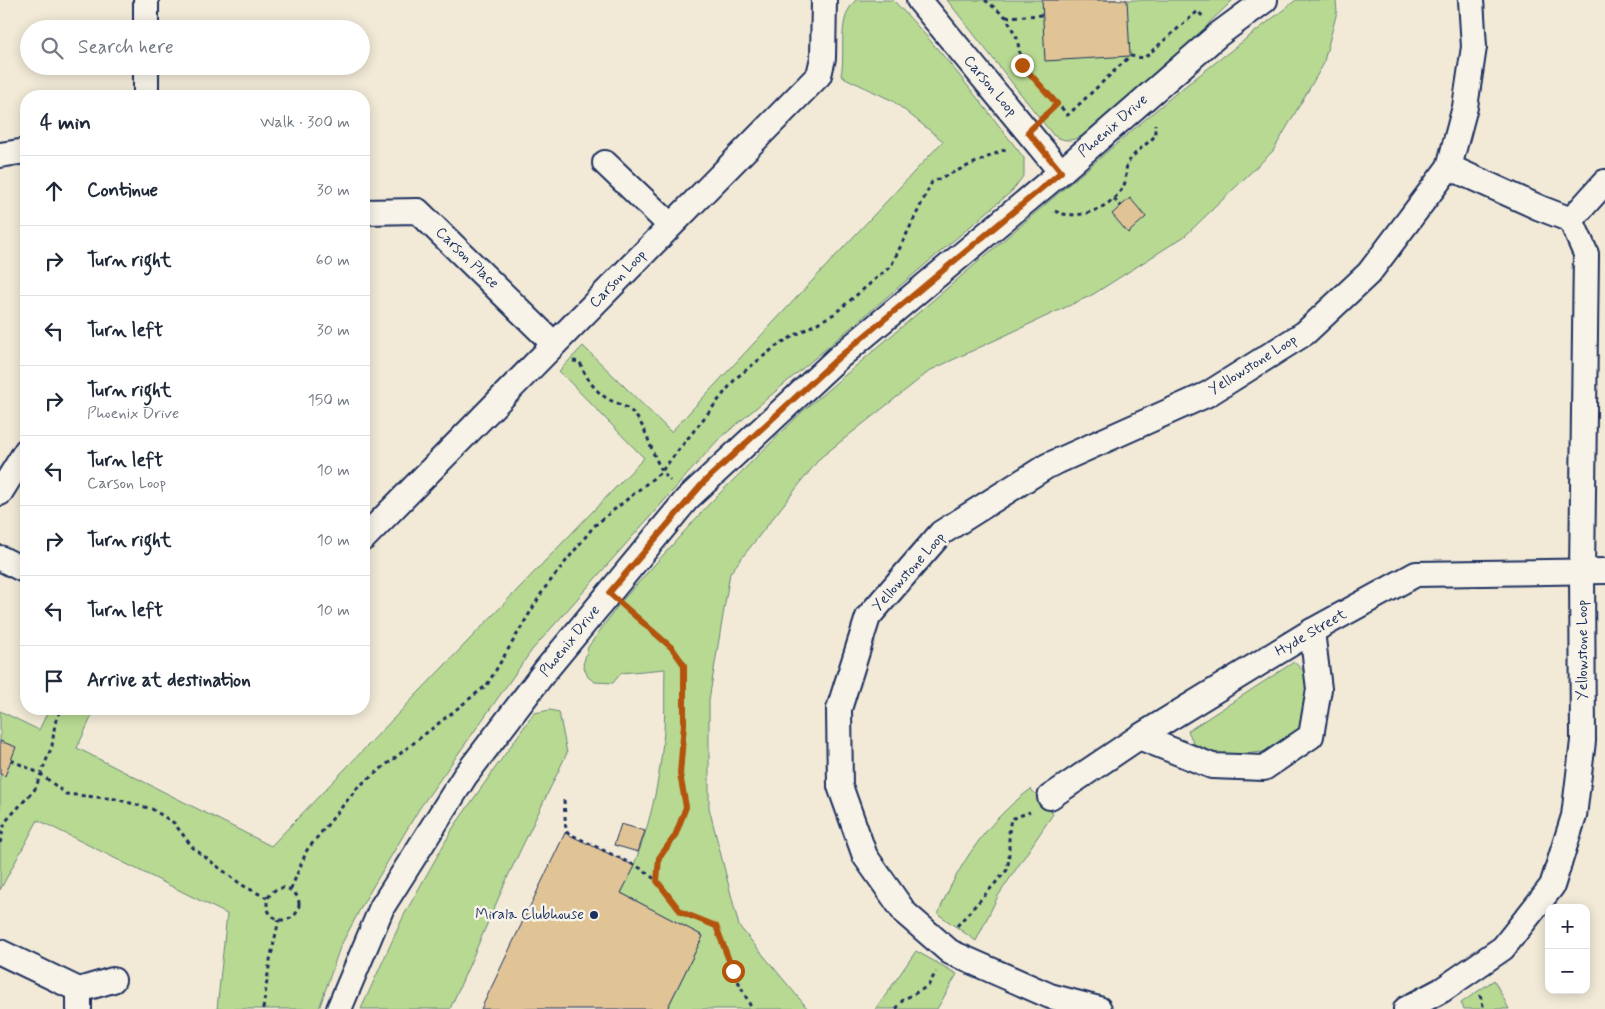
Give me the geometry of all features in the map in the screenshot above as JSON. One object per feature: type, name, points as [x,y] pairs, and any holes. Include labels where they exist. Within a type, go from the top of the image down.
[{"type":"street","points":[[146,0],[146,20]]},
{"type":"street","name":"Carson Loop","points":[[370,532],[819,75],[823,58],[824,0]]},
{"type":"street","name":"Carson Loop","points":[[919,0],[1061,172]]},
{"type":"street","name":"Phoenix Drive","points":[[338,1009],[382,907],[465,776],[545,671],[704,482],[838,358],[1061,172],[1219,34],[1265,0]]},
{"type":"street","name":"Yellowstone Loop","points":[[1099,1009],[1050,996],[950,952],[905,912],[865,856],[840,786],[839,709],[868,617],[941,533],[1047,466],[1208,394],[1305,333],[1369,273],[1449,167],[1465,108],[1474,47],[1471,0]]},
{"type":"street","points":[[146,75],[146,90]]},
{"type":"street","points":[[0,155],[20,152]]},
{"type":"street","points":[[605,163],[670,226]]},
{"type":"street","points":[[1449,167],[1571,220],[1605,182]]},
{"type":"street","name":"Carson Place","points":[[370,212],[418,211],[554,344]]},
{"type":"street","name":"Yellowstone Loop","points":[[1406,1009],[1442,990],[1503,948],[1552,886],[1574,816],[1583,741],[1582,571],[1586,254],[1571,220]]},
{"type":"street","points":[[0,493],[20,461]]},
{"type":"street","points":[[0,558],[20,568]]},
{"type":"street","name":"Hyde Street","points":[[1050,797],[1139,737],[1312,631],[1416,574],[1605,571]]},
{"type":"street","points":[[1139,737],[1212,766],[1264,768],[1311,736],[1319,689],[1312,631]]},
{"type":"street","points":[[0,952],[79,1000],[112,980]]},
{"type":"path","points":[[985,0],[1006,17],[1017,38],[1022,65],[1068,115],[1130,56],[1144,58],[1198,11],[1219,34]]},
{"type":"path","points":[[1006,17],[1042,15]]},
{"type":"path","points":[[291,890],[307,850],[358,787],[488,685],[544,589],[594,526],[661,472],[736,378],[779,344],[834,314],[892,266],[932,182],[1004,152],[1057,104]]},
{"type":"path","points":[[1114,199],[1121,206]]},
{"type":"path","points":[[554,344],[574,361],[580,362],[586,378],[607,398],[631,411],[647,435],[652,455],[661,472]]},
{"type":"path","points":[[609,593],[672,648],[684,665],[684,724],[680,774],[686,807],[675,836],[659,858],[657,881]]},
{"type":"path","points":[[0,843],[5,822],[35,789],[52,746],[55,723],[58,715]]},
{"type":"path","points":[[11,760],[41,774],[66,794],[116,799],[152,809],[174,823],[193,848],[242,885],[267,898]]},
{"type":"path","points":[[896,1009],[903,1000],[928,986],[950,952],[958,923],[1006,870],[1009,858],[1009,828],[1011,819],[1035,810],[1050,797]]},
{"type":"path","points":[[564,800],[566,832],[642,869],[657,881],[681,912],[716,926],[733,971],[752,1009]]},
{"type":"path","points":[[277,889],[291,890],[299,899],[298,910],[290,919],[279,920],[274,918],[268,910],[267,898],[277,889]]},
{"type":"path","points":[[263,1009],[270,960],[279,920]]},
{"type":"green space","points":[[856,0],[893,0],[944,57],[1024,158],[1024,175],[1012,191],[717,441],[532,650],[419,809],[365,900],[340,947],[319,1009],[217,1009],[227,914],[38,820],[0,890],[0,711],[39,730],[46,715],[92,715],[77,748],[271,846],[644,458],[559,371],[583,346],[671,432],[943,141],[893,101],[841,76],[844,26],[850,8]]},
{"type":"green space","points":[[947,0],[1233,0],[1209,23],[1203,33],[1082,136],[1067,140],[1053,135]]},
{"type":"green space","points":[[1296,0],[1336,0],[1337,12],[1323,65],[1273,151],[1185,236],[1092,295],[931,370],[820,458],[730,573],[709,700],[709,808],[739,926],[808,1009],[667,1009],[703,936],[621,893],[642,842],[657,787],[664,730],[665,669],[621,673],[613,683],[595,682],[588,677],[583,665],[588,647],[620,603],[709,504],[803,411],[1175,94]]},
{"type":"green space","points":[[1294,662],[1307,674],[1307,700],[1302,729],[1279,751],[1221,755],[1194,744],[1188,731]]},
{"type":"green space","points":[[550,710],[559,712],[567,753],[509,874],[450,1009],[361,1009],[404,915],[453,828],[534,713]]},
{"type":"green space","points":[[1031,789],[1053,814],[998,896],[976,941],[938,914],[955,878],[976,845],[1001,815]]},
{"type":"green space","points":[[916,951],[957,974],[937,1009],[876,1009]]},
{"type":"green space","points":[[1494,980],[1509,1009],[1464,1009],[1461,1003]]},
{"type":"building","points":[[1042,0],[1127,0],[1130,56],[1045,61]]},
{"type":"building","points":[[1130,198],[1146,217],[1128,233],[1112,214]]},
{"type":"building","points":[[0,741],[16,747],[5,776],[0,774]]},
{"type":"building","points":[[621,824],[645,831],[638,852],[614,845]]},
{"type":"building","name":"Mirala Clubhouse","points":[[565,833],[635,866],[621,893],[703,936],[667,1009],[481,1009]]},
{"type":"place","name":"Mirala Clubhouse","points":[[594,915]]},
{"type":"route","points":[[733,971],[716,926],[681,912],[657,881],[659,858],[675,836],[686,807],[680,774],[684,724],[684,665],[672,648],[609,593],[687,499],[704,482],[838,358],[1061,172],[1028,132],[1057,104],[1022,65]]}]
